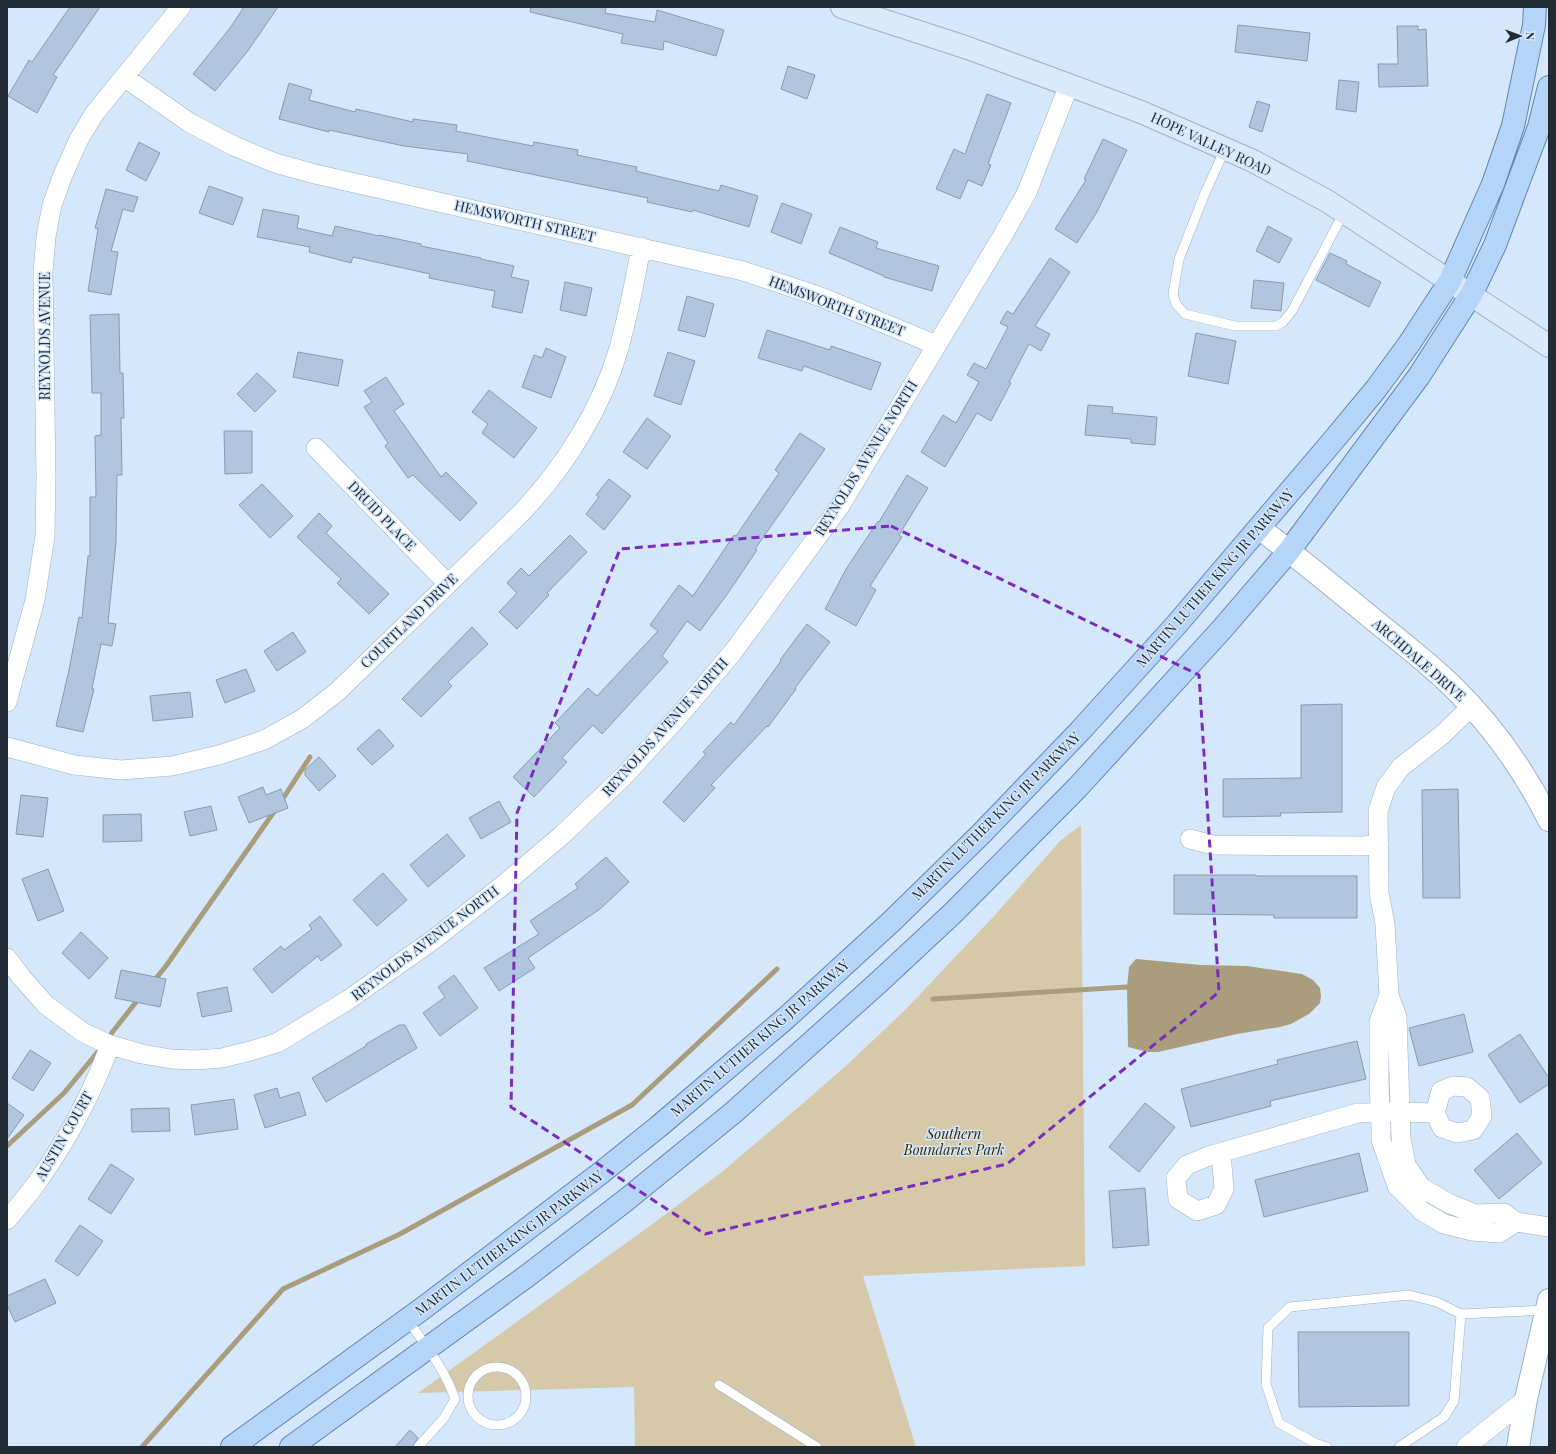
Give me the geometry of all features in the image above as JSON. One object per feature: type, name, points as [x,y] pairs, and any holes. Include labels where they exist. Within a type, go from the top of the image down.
[{"type":"main road","name":"HOPE VALLEY ROAD","points":[[842,7],[965,47],[1141,112],[1260,165],[1327,201],[1549,346]]},
{"type":"main road","name":"MARTIN LUTHER KING JR PARKWAY","points":[[232,1447],[407,1319],[602,1172],[658,1127],[786,1018],[886,926],[981,834],[1080,731],[1177,624],[1376,389],[1409,344],[1450,281],[1493,184],[1513,126],[1534,25],[1536,7]]},
{"type":"main road","points":[[291,1447],[526,1276],[626,1200],[734,1112],[953,913],[1078,787],[1223,628],[1289,551],[1419,376],[1472,295],[1495,245],[1539,127],[1549,87]]},
{"type":"street","name":"REYNOLDS AVENUE","points":[[7,702],[35,600],[45,536],[46,469],[44,272],[46,237],[52,205],[78,141],[94,114],[181,7]]},
{"type":"street","name":"HEMSWORTH STREET","points":[[124,77],[190,123],[234,146],[275,163],[315,174],[743,271],[783,283],[821,297],[936,345]]},
{"type":"street","name":"REYNOLDS AVENUE NORTH","points":[[7,958],[22,978],[46,1004],[84,1032],[110,1045],[171,1059],[196,1060],[222,1058],[250,1052],[277,1043],[348,1000],[433,940],[502,886],[549,846],[626,775],[678,717],[733,652],[840,506],[1003,235],[1026,192],[1069,85]]},
{"type":"street","name":"COURTLAND DRIVE","points":[[7,747],[74,764],[121,770],[172,766],[219,755],[264,740],[302,719],[337,692],[540,492],[568,455],[603,390],[618,350],[641,247]]},
{"type":"street","name":"DRUID PLACE","points":[[316,448],[448,584]]},
{"type":"street","name":"ARCHDALE DRIVE","points":[[1259,528],[1421,658],[1472,706],[1499,738],[1538,798],[1549,820]]},
{"type":"street","points":[[1472,706],[1442,735],[1401,767],[1386,787],[1378,811],[1379,893],[1384,924],[1389,995],[1397,1017],[1401,1138],[1406,1165],[1421,1187],[1448,1203],[1475,1214],[1504,1213],[1516,1222],[1549,1227]]},
{"type":"street","points":[[1190,839],[1213,845],[1364,846],[1379,844]]},
{"type":"street","points":[[1389,995],[1379,1022],[1381,1140],[1398,1186],[1422,1211],[1444,1224],[1472,1231],[1499,1233],[1516,1222]]},
{"type":"street","name":"AUSTIN COURT","points":[[7,1220],[36,1184],[67,1136],[88,1096],[110,1045]]},
{"type":"street","points":[[1221,1153],[1358,1113],[1435,1113]]},
{"type":"street","points":[[1518,1447],[1526,1399],[1548,1305]]},
{"type":"street","points":[[1466,1447],[1526,1399]]},
{"type":"lane","points":[[1225,149],[1205,193],[1179,259],[1173,294],[1176,304],[1185,314],[1235,326],[1276,326],[1283,322],[1292,311],[1344,212]]},
{"type":"lane","points":[[1327,1447],[1315,1443],[1279,1423],[1266,1384],[1268,1328],[1290,1307],[1409,1295],[1437,1302],[1461,1314],[1548,1305]]},
{"type":"lane","points":[[1399,1447],[1444,1417],[1454,1401],[1461,1314]]},
{"type":"lane","points":[[407,1319],[443,1371],[450,1384],[454,1399],[444,1418],[418,1447]]},
{"type":"lane","points":[[497,1367],[514,1373],[521,1380],[525,1388],[526,1398],[524,1407],[519,1416],[512,1422],[503,1425],[493,1425],[484,1422],[471,1409],[469,1399],[473,1381],[479,1374],[487,1369],[497,1367]]},
{"type":"lane","points":[[719,1385],[817,1447]]},
{"type":"lane","points":[[454,1399],[469,1399]]},
{"type":"highlighted area","points":[[891,526],[1199,675],[1219,992],[1007,1164],[705,1234],[511,1107],[517,813],[620,549]]},
{"type":"green space","name":"Southern Boundaries Park","points":[[1081,825],[1085,1266],[863,1276],[916,1447],[635,1447],[634,1387],[418,1393],[658,1220],[723,1171],[794,1111],[847,1065],[906,1009],[994,916],[1060,841]]},
{"type":"shaded area","points":[[1136,959],[1201,965],[1247,966],[1302,974],[1313,980],[1320,988],[1320,1003],[1309,1014],[1291,1024],[1237,1034],[1158,1052],[1148,1052],[1128,1047],[1127,987],[1129,967]]},
{"type":"building","points":[[70,7],[100,7],[53,75],[57,77],[37,113],[8,96],[29,60],[32,62]]},
{"type":"building","points":[[244,7],[278,7],[247,52],[215,91],[193,74],[230,28]]},
{"type":"building","points":[[531,7],[606,7],[605,13],[655,22],[657,10],[724,30],[716,56],[664,41],[663,50],[621,43],[623,34],[530,12]]},
{"type":"building","points":[[1238,25],[1310,33],[1307,61],[1235,52]]},
{"type":"building","points":[[1397,26],[1418,26],[1418,30],[1426,29],[1428,86],[1379,87],[1378,64],[1398,64]]},
{"type":"building","points":[[788,66],[815,75],[807,99],[781,89]]},
{"type":"building","points":[[1339,80],[1359,82],[1356,112],[1336,109]]},
{"type":"building","points":[[289,83],[312,90],[309,100],[355,112],[356,109],[413,122],[413,119],[457,125],[456,131],[533,146],[534,142],[578,150],[577,155],[637,167],[636,171],[719,191],[721,185],[758,196],[749,227],[693,210],[692,212],[647,202],[648,198],[467,161],[468,154],[404,146],[329,130],[329,132],[279,119]]},
{"type":"building","points":[[987,94],[1011,103],[988,164],[991,165],[982,186],[968,180],[960,199],[936,189],[954,149],[965,154]]},
{"type":"building","points":[[1257,101],[1270,105],[1262,132],[1249,127]]},
{"type":"building","points":[[1103,139],[1127,150],[1097,212],[1077,243],[1055,229],[1086,180],[1084,179]]},
{"type":"building","points":[[139,142],[160,153],[146,181],[126,170]]},
{"type":"building","points":[[209,186],[243,198],[233,225],[199,213]]},
{"type":"building","points":[[106,189],[138,197],[133,212],[123,209],[111,251],[118,252],[111,295],[88,291],[98,229],[95,228]]},
{"type":"building","points":[[782,203],[812,214],[801,244],[771,232]]},
{"type":"building","points":[[263,209],[299,216],[297,228],[332,236],[335,226],[514,266],[511,277],[529,281],[522,313],[492,307],[495,291],[429,278],[430,274],[353,257],[351,263],[309,252],[310,247],[257,237]]},
{"type":"building","points":[[1268,226],[1292,239],[1279,263],[1256,251]]},
{"type":"building","points":[[840,227],[878,242],[876,248],[939,266],[932,291],[884,277],[829,253]]},
{"type":"building","points":[[1330,253],[1347,261],[1346,264],[1381,282],[1369,307],[1316,280]]},
{"type":"building","points":[[1050,258],[1070,272],[1035,326],[1050,334],[1041,351],[1029,344],[991,421],[977,413],[945,467],[921,452],[943,415],[956,423],[979,382],[967,375],[974,363],[986,369],[1008,327],[1000,323],[1007,311],[1013,314]]},
{"type":"building","points":[[1254,280],[1284,283],[1281,311],[1251,308]]},
{"type":"building","points":[[565,282],[592,288],[586,316],[560,310]]},
{"type":"building","points":[[687,296],[714,304],[705,337],[678,330]]},
{"type":"building","points":[[119,314],[120,373],[123,373],[124,418],[121,418],[122,475],[117,475],[116,543],[108,623],[116,624],[112,646],[101,644],[92,689],[94,689],[83,732],[56,726],[79,617],[82,618],[88,556],[90,556],[90,497],[96,497],[95,436],[101,435],[101,393],[92,393],[90,315]]},
{"type":"building","points":[[767,330],[830,350],[831,346],[881,363],[871,390],[804,366],[802,371],[758,358]]},
{"type":"building","points":[[1196,333],[1236,341],[1228,384],[1188,376]]},
{"type":"building","points":[[546,348],[566,357],[551,398],[522,387],[534,355],[542,358]]},
{"type":"building","points":[[298,352],[343,360],[338,386],[293,377]]},
{"type":"building","points":[[668,352],[695,361],[681,405],[654,396]]},
{"type":"building","points":[[257,373],[276,391],[255,412],[237,394]]},
{"type":"building","points":[[386,377],[404,404],[394,411],[441,477],[446,472],[477,503],[460,521],[413,475],[408,478],[385,446],[388,443],[364,407],[372,402],[364,391]]},
{"type":"building","points":[[489,390],[537,428],[514,458],[482,433],[488,424],[472,412]]},
{"type":"building","points":[[1088,405],[1113,407],[1112,413],[1157,417],[1155,445],[1131,443],[1131,439],[1085,435]]},
{"type":"building","points":[[647,418],[671,436],[647,469],[623,452]]},
{"type":"building","points":[[224,431],[252,431],[252,473],[225,474]]},
{"type":"building","points":[[800,433],[825,449],[755,549],[757,550],[728,593],[700,631],[687,621],[662,656],[668,662],[602,734],[593,725],[562,758],[567,762],[534,797],[513,777],[560,728],[555,723],[588,688],[597,696],[658,631],[650,625],[679,585],[693,596],[734,535],[736,536],[779,473],[775,470]]},
{"type":"building","points":[[907,475],[928,488],[899,535],[902,537],[870,586],[876,590],[856,626],[825,609],[846,569],[878,521],[879,522]]},
{"type":"building","points":[[609,479],[631,496],[604,530],[586,514],[599,497],[596,495]]},
{"type":"building","points":[[262,484],[293,516],[270,538],[239,505]]},
{"type":"building","points":[[319,513],[332,526],[326,533],[389,594],[369,614],[337,583],[341,579],[297,537]]},
{"type":"building","points":[[570,535],[587,552],[547,593],[549,595],[517,629],[499,612],[517,593],[507,583],[521,568],[529,576]]},
{"type":"building","points":[[807,624],[830,642],[768,727],[767,726],[711,785],[715,788],[684,822],[663,802],[706,754],[703,752],[731,722],[734,725]]},
{"type":"building","points":[[472,627],[488,644],[448,682],[452,686],[421,717],[402,699]]},
{"type":"building","points":[[293,632],[306,652],[277,671],[264,651]]},
{"type":"building","points":[[246,669],[255,691],[225,703],[216,680]]},
{"type":"building","points":[[190,692],[193,717],[153,721],[150,696]]},
{"type":"building","points":[[1342,704],[1342,812],[1280,813],[1281,816],[1223,817],[1223,779],[1301,778],[1301,705]]},
{"type":"building","points":[[379,729],[394,746],[372,765],[357,749]]},
{"type":"building","points":[[319,757],[336,776],[319,791],[305,775],[305,770]]},
{"type":"building","points":[[263,787],[266,795],[281,789],[288,808],[249,823],[238,797]]},
{"type":"building","points":[[1458,789],[1460,898],[1423,898],[1422,790]]},
{"type":"building","points":[[21,795],[48,798],[43,837],[16,834]]},
{"type":"building","points":[[499,801],[511,822],[481,839],[469,818]]},
{"type":"building","points":[[211,806],[217,830],[190,836],[184,812]]},
{"type":"building","points":[[141,814],[142,841],[103,842],[103,815]]},
{"type":"building","points":[[447,834],[465,856],[428,887],[410,865]]},
{"type":"building","points":[[606,857],[629,882],[600,909],[528,958],[535,968],[499,991],[484,968],[539,934],[530,921],[578,888],[575,884]]},
{"type":"building","points":[[48,869],[64,911],[38,921],[22,879]]},
{"type":"building","points":[[383,873],[407,900],[377,926],[353,900]]},
{"type":"building","points":[[1174,875],[1357,876],[1357,918],[1274,918],[1274,915],[1174,914]]},
{"type":"building","points":[[320,916],[342,945],[321,961],[318,956],[272,993],[253,969],[281,946],[284,950],[312,929],[309,925]]},
{"type":"building","points":[[81,932],[108,958],[89,979],[62,953]]},
{"type":"building","points":[[121,970],[166,979],[160,1007],[115,998]]},
{"type":"building","points":[[454,975],[478,1008],[440,1036],[423,1013],[445,997],[438,987]]},
{"type":"building","points":[[227,987],[232,1011],[202,1017],[197,993]]},
{"type":"building","points":[[1464,1014],[1473,1052],[1419,1066],[1409,1028]]},
{"type":"building","points":[[399,1025],[405,1025],[417,1048],[326,1102],[312,1078]]},
{"type":"building","points":[[1520,1034],[1549,1078],[1549,1084],[1520,1103],[1488,1055]]},
{"type":"building","points":[[1357,1041],[1366,1079],[1270,1101],[1271,1106],[1191,1127],[1181,1089],[1278,1064],[1277,1060]]},
{"type":"building","points":[[30,1050],[51,1063],[33,1091],[12,1078]]},
{"type":"building","points":[[277,1088],[280,1098],[299,1092],[306,1115],[265,1128],[254,1095]]},
{"type":"building","points":[[234,1099],[238,1129],[195,1135],[191,1105]]},
{"type":"building","points":[[7,1103],[24,1115],[7,1139]]},
{"type":"building","points":[[1145,1103],[1175,1127],[1139,1172],[1109,1147]]},
{"type":"building","points":[[169,1108],[170,1131],[132,1132],[131,1109]]},
{"type":"building","points":[[1517,1133],[1542,1163],[1499,1199],[1474,1170]]},
{"type":"building","points":[[1359,1153],[1368,1191],[1264,1217],[1255,1180]]},
{"type":"building","points":[[111,1164],[134,1179],[111,1214],[88,1199]]},
{"type":"building","points":[[1145,1188],[1149,1245],[1113,1248],[1109,1191]]},
{"type":"building","points":[[80,1225],[103,1241],[78,1276],[55,1261]]},
{"type":"building","points":[[45,1279],[56,1303],[15,1322],[7,1305],[7,1296]]},
{"type":"building","points":[[1298,1332],[1409,1332],[1409,1406],[1299,1407]]},
{"type":"building","points":[[410,1430],[418,1438],[412,1447],[395,1447]]},
{"type":"waterway","points":[[280,803],[310,757]]},
{"type":"waterway","points":[[153,982],[166,966],[276,809]]},
{"type":"waterway","points":[[142,1447],[283,1289],[400,1234],[632,1105],[777,969]]},
{"type":"waterway","points":[[933,999],[1127,987],[1133,989]]},
{"type":"waterway","points":[[107,1039],[140,997]]},
{"type":"waterway","points":[[7,1146],[64,1093],[101,1048]]}]
